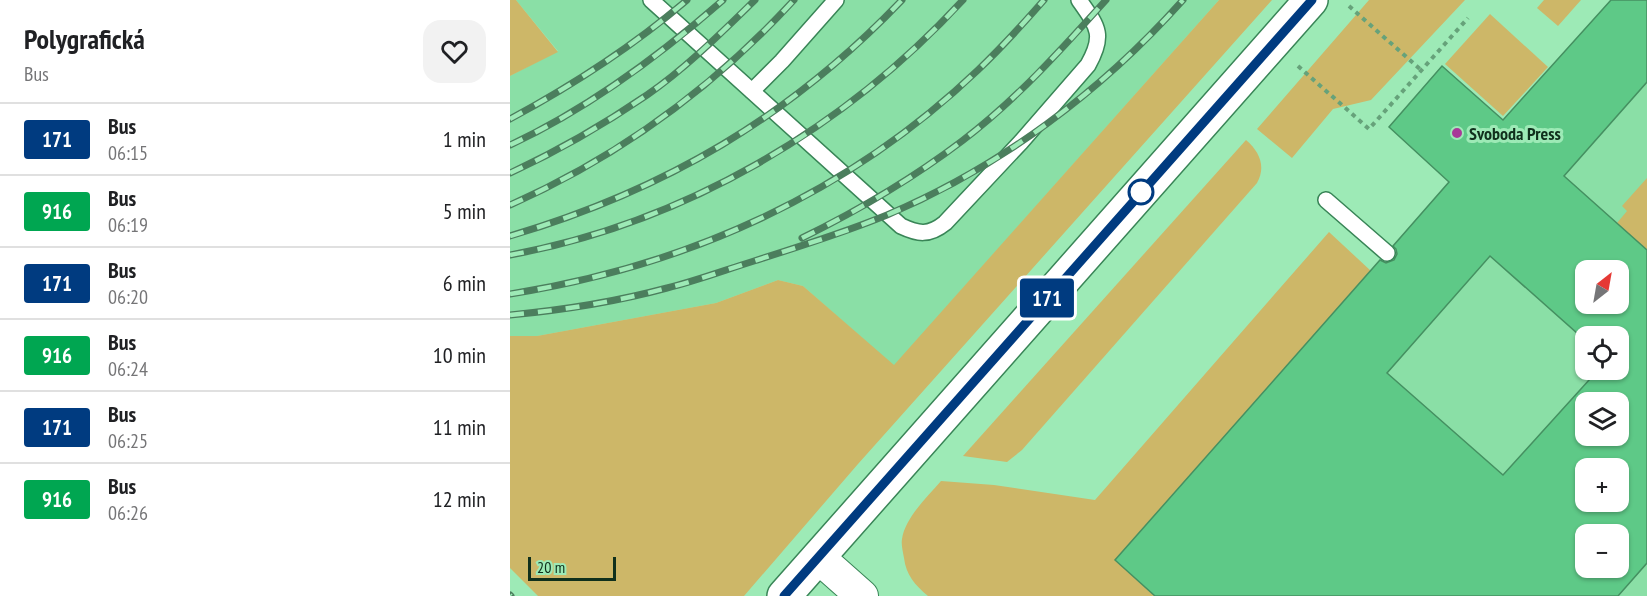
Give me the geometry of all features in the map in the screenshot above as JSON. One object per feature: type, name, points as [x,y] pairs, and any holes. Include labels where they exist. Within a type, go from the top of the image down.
[{"type":"street","points":[[784,596],[1311,0]]},
{"type":"street","points":[[818,557],[862,596]]},
{"type":"lane","points":[[651,0],[901,226],[913,232],[925,233],[936,230],[945,223],[1088,66],[1098,41],[1097,29],[1080,0]]},
{"type":"lane","points":[[752,91],[836,0]]},
{"type":"lane","points":[[1326,200],[1387,253]]},
{"type":"path","points":[[1350,6],[1421,70]]},
{"type":"path","points":[[1298,66],[1369,129],[1468,18]]},
{"type":"shaded area","points":[[510,0],[516,0],[558,52],[510,76]]},
{"type":"shaded area","points":[[516,0],[1219,0],[894,366],[803,286],[778,280],[716,303],[537,336],[510,336],[510,76],[558,51]]},
{"type":"shaded area","points":[[1219,0],[1272,0],[858,464],[744,596],[538,596],[510,568],[510,336],[537,336],[716,303],[778,280],[803,286],[894,365]]},
{"type":"shaded area","points":[[1369,0],[1465,0],[1371,100],[1333,109],[1292,158],[1257,129]]},
{"type":"shaded area","points":[[1544,0],[1581,0],[1558,26],[1537,8]]},
{"type":"shaded area","points":[[1611,0],[1647,0],[1647,596],[1083,596],[1449,182],[1389,127],[1442,66],[1503,120]]},
{"type":"shaded area","points":[[1490,14],[1548,67],[1503,116],[1445,64]]},
{"type":"shaded area","points":[[1246,140],[1260,160],[1261,171],[1257,183],[1022,450],[1007,462],[963,456]]},
{"type":"shaded area","points":[[1647,178],[1647,250],[1617,223],[1627,211],[1622,206]]},
{"type":"shaded area","points":[[1329,232],[1371,271],[1115,560],[1155,596],[928,596],[915,584],[905,564],[902,544],[904,531],[917,508],[941,481],[994,485],[1095,500]]},
{"type":"building","points":[[1611,0],[1647,0],[1647,82],[1564,176],[1647,250],[1647,563],[1618,596],[1155,596],[1115,560],[1380,260],[1386,263],[1394,260],[1397,254],[1393,246],[1449,182],[1389,127],[1442,66],[1503,120]],"holes":[[[1490,256],[1575,331],[1575,326],[1629,326],[1629,380],[1589,380],[1578,392],[1629,392],[1629,446],[1575,446],[1575,396],[1503,475],[1387,373]]]},
{"type":"railway","points":[[510,119],[602,64],[645,34],[687,0]]},
{"type":"railway","points":[[510,145],[567,115],[622,80],[673,42],[723,0]]},
{"type":"railway","points":[[510,173],[580,137],[647,95],[689,62],[755,0]]},
{"type":"railway","points":[[510,205],[589,165],[662,117],[731,62],[794,0]]},
{"type":"railway","points":[[510,236],[621,196],[673,172],[722,145],[770,114],[815,80],[859,42],[902,0]]},
{"type":"railway","points":[[510,255],[575,240],[637,220],[698,194],[757,164],[813,129],[866,90],[917,47],[963,0]]},
{"type":"railway","points":[[510,294],[640,265],[702,244],[762,218],[819,188],[875,153],[928,114],[987,62],[1044,0]]},
{"type":"railway","points":[[802,238],[885,193],[962,141],[1019,92],[1106,0]]},
{"type":"railway","points":[[510,315],[589,305],[678,285],[837,234],[929,196],[1009,150],[1047,124],[1118,66],[1183,0]]},
{"type":"bus line","name":"171","points":[[784,596],[1312,0]]},
{"type":"place","name":"Svoboda Press","points":[[1457,133]]}]
